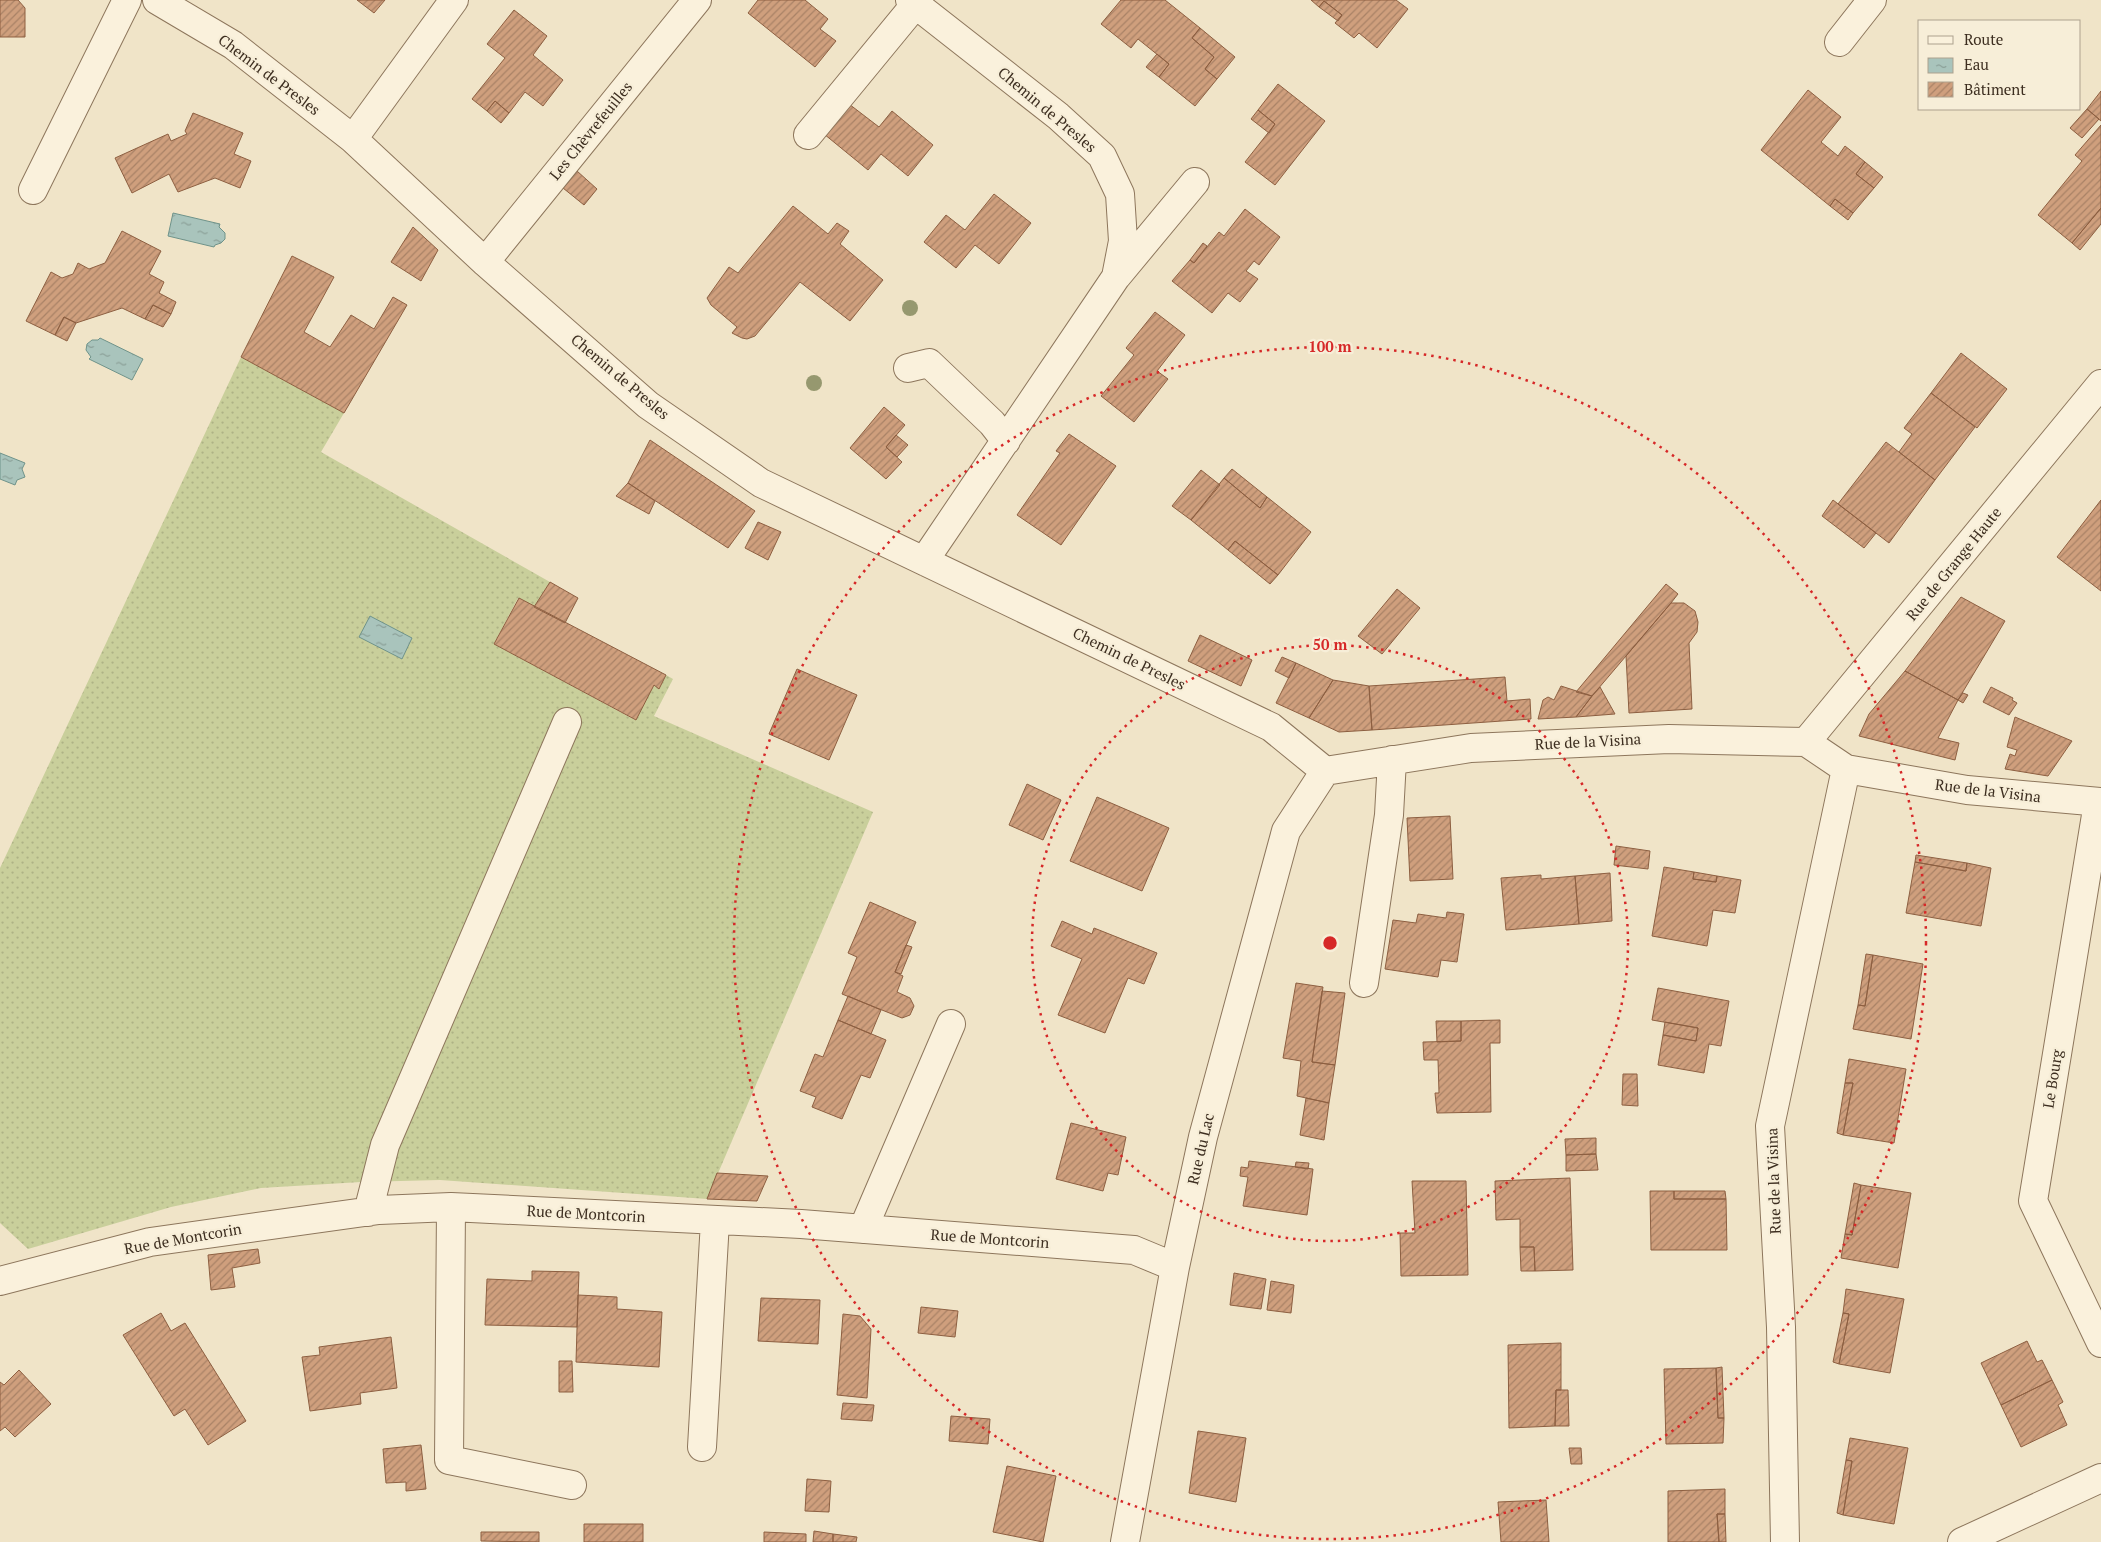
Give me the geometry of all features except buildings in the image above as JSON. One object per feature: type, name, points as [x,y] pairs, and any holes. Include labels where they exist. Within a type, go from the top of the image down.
[{"type":"street","points":[[33,190],[127,0]]},
{"type":"street","name":"Chemin de Presles","points":[[157,0],[233,45],[353,139],[485,262],[648,405],[761,483],[1272,727],[1325,771]]},
{"type":"street","points":[[353,139],[454,0]]},
{"type":"street","name":"Les Chèvrefeuilles","points":[[485,262],[697,0]]},
{"type":"street","points":[[1839,42],[1872,0]]},
{"type":"street","name":"Chemin de Presles","points":[[808,136],[915,1],[1058,116],[1102,156],[1120,194],[1123,241],[1116,277]]},
{"type":"street","name":"Chemin de Presles","points":[[924,561],[1116,277],[1195,182]]},
{"type":"street","points":[[908,368],[929,362],[992,423],[1006,441]]},
{"type":"street","name":"Rue de Grange Haute","points":[[1806,742],[2101,384]]},
{"type":"street","points":[[368,1212],[385,1145],[567,722]]},
{"type":"street","name":"Rue de la Visina","points":[[1325,771],[1471,748],[1669,739],[1806,742],[1846,768],[1967,790],[2100,802]]},
{"type":"street","points":[[1364,983],[1388,816],[1392,760]]},
{"type":"street","name":"Rue de la Visina","points":[[1785,1542],[1781,1327],[1770,1126],[1846,768]]},
{"type":"street","name":"Rue du Lac","points":[[1125,1542],[1174,1268],[1202,1137],[1286,831],[1325,771]]},
{"type":"street","name":"Le Bourg","points":[[2100,802],[2033,1201],[2101,1343]]},
{"type":"street","points":[[863,1229],[951,1024]]},
{"type":"street","points":[[451,1206],[449,1460],[572,1485]]},
{"type":"street","name":"Rue de Montcorin","points":[[0,1281],[150,1242],[368,1212],[451,1206],[863,1229],[1134,1250],[1174,1268]]},
{"type":"street","points":[[702,1447],[715,1221]]},
{"type":"street","points":[[1962,1542],[2101,1478]]},
{"type":"green space","points":[[241,357],[344,413],[321,452],[550,582],[534,607],[518,598],[494,644],[635,720],[654,685],[659,688],[666,675],[673,679],[654,716],[873,812],[707,1199],[440,1180],[361,1182],[261,1188],[171,1207],[28,1249],[0,1223],[0,868]]},
{"type":"water","points":[[173,213],[220,224],[219,227],[225,233],[225,239],[214,247],[168,236]]},
{"type":"water","points":[[100,338],[143,359],[132,380],[89,359],[91,357],[86,350],[87,344],[92,340]]},
{"type":"water","points":[[0,453],[25,463],[22,469],[25,477],[17,480],[15,485],[0,479]]},
{"type":"water","points":[[370,616],[412,638],[402,659],[359,637]]}]
